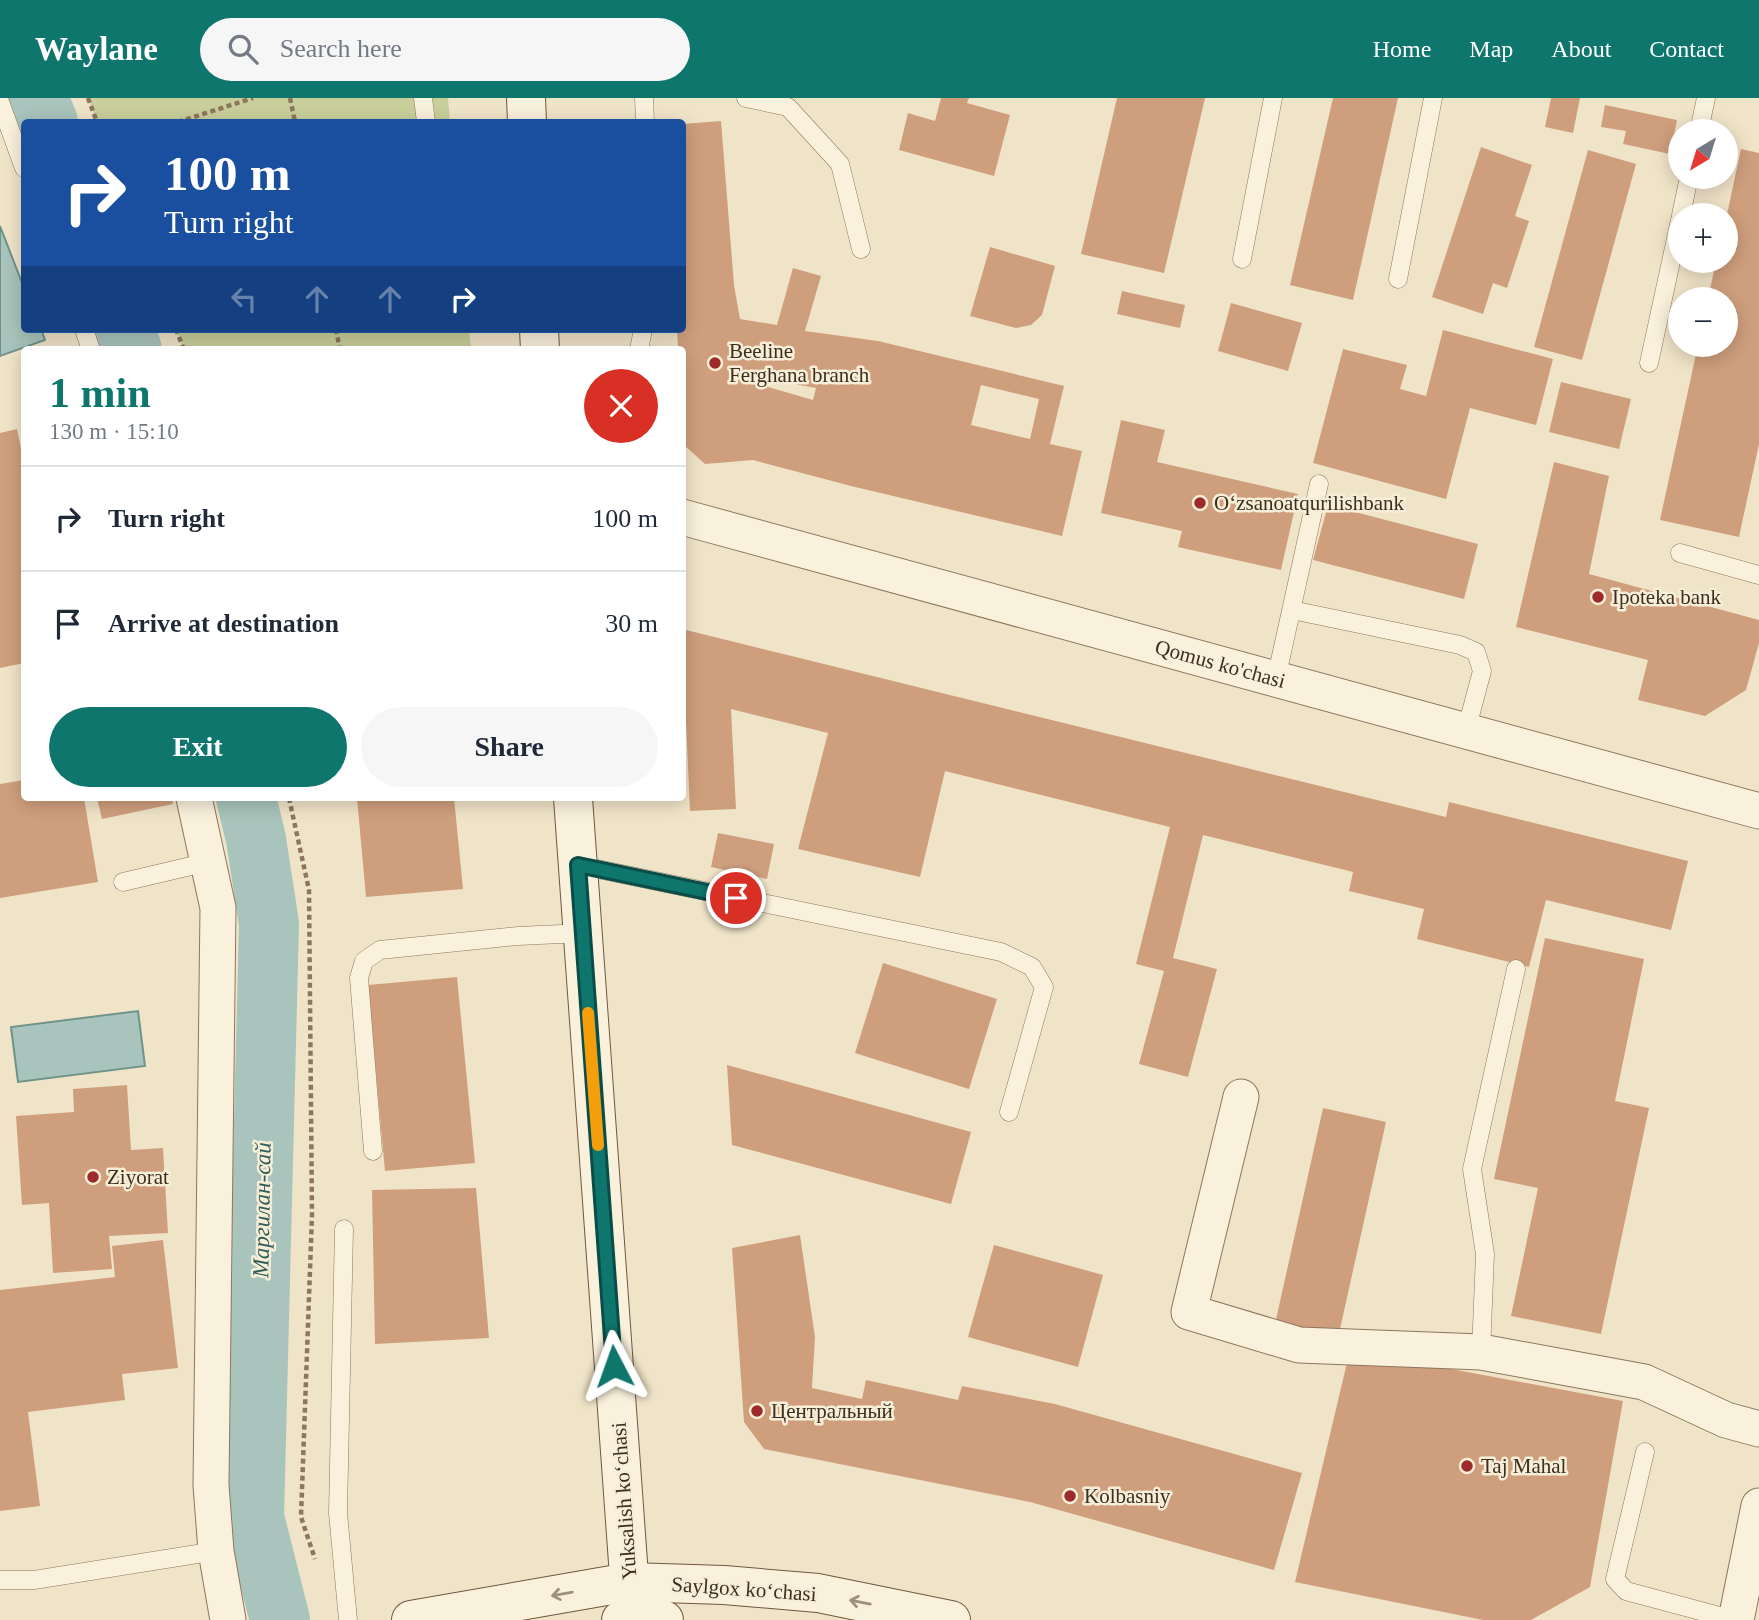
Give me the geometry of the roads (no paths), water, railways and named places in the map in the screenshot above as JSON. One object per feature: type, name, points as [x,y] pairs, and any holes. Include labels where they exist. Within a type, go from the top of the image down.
[{"type":"main road","points":[[526,98],[527,119]]},
{"type":"main road","name":"Yuksalish koʻchasi","points":[[573,801],[637,1610]]},
{"type":"main road","name":"Saylgox koʻchasi","points":[[411,1620],[637,1610],[723,1585],[818,1593],[951,1620]]},
{"type":"street","name":"Qomus ko'chasi","points":[[686,518],[1759,811]]},
{"type":"street","points":[[195,801],[218,908],[211,1485],[216,1551],[228,1620]]},
{"type":"street","points":[[1241,1097],[1189,1312],[1299,1345],[1481,1352],[1644,1382],[1726,1420],[1759,1429]]},
{"type":"street","points":[[1735,1620],[1759,1506]]},
{"type":"lane","points":[[423,98],[426,119]]},
{"type":"lane","points":[[643,98],[645,119]]},
{"type":"lane","points":[[747,98],[788,107],[839,164],[861,249]]},
{"type":"lane","points":[[1242,259],[1273,98]]},
{"type":"lane","points":[[1398,279],[1433,98]]},
{"type":"lane","points":[[1702,119],[1706,98]]},
{"type":"lane","points":[[0,102],[21,161]]},
{"type":"lane","points":[[1649,363],[1669,273]]},
{"type":"lane","points":[[1276,680],[1319,484]]},
{"type":"lane","points":[[1680,552],[1759,575]]},
{"type":"lane","points":[[1292,610],[1460,645],[1476,652],[1482,671],[1466,731]]},
{"type":"lane","points":[[123,883],[208,863]]},
{"type":"lane","points":[[578,865],[1001,952],[1032,967],[1044,986],[1009,1112]]},
{"type":"lane","points":[[373,1151],[359,978],[364,961],[380,950],[517,936],[583,933]]},
{"type":"lane","points":[[1481,1352],[1485,1254],[1472,1169],[1516,969]]},
{"type":"lane","points":[[344,1229],[338,1513],[348,1620]]},
{"type":"lane","points":[[1645,1452],[1615,1579],[1626,1591],[1735,1620]]},
{"type":"lane","points":[[0,1580],[34,1580],[216,1551]]},
{"type":"water","points":[[0,226],[21,280],[21,333],[42,333],[45,340],[21,346],[21,349],[0,356]]},
{"type":"water","points":[[138,1011],[145,1066],[18,1082],[11,1027]]},
{"type":"waterway","name":"Маргилан-сай","points":[[38,98],[47,119]]},
{"type":"waterway","name":"Маргилан-сай","points":[[126,333],[131,346]]},
{"type":"waterway","name":"Маргилан-сай","points":[[247,801],[256,839],[269,924],[254,1517],[280,1620]]},
{"type":"place","name":"Beeline Ferghana branch","points":[[715,363]]},
{"type":"place","name":"Oʻzsanoatqurilishbank","points":[[1200,503]]},
{"type":"place","name":"Ipoteka bank","points":[[1598,597]]},
{"type":"place","name":"Ziyorat","points":[[93,1177]]},
{"type":"place","name":"Центральный","points":[[757,1411]]},
{"type":"place","name":"Taj Mahal","points":[[1467,1466]]},
{"type":"place","name":"Kolbasniy","points":[[1070,1496]]}]
